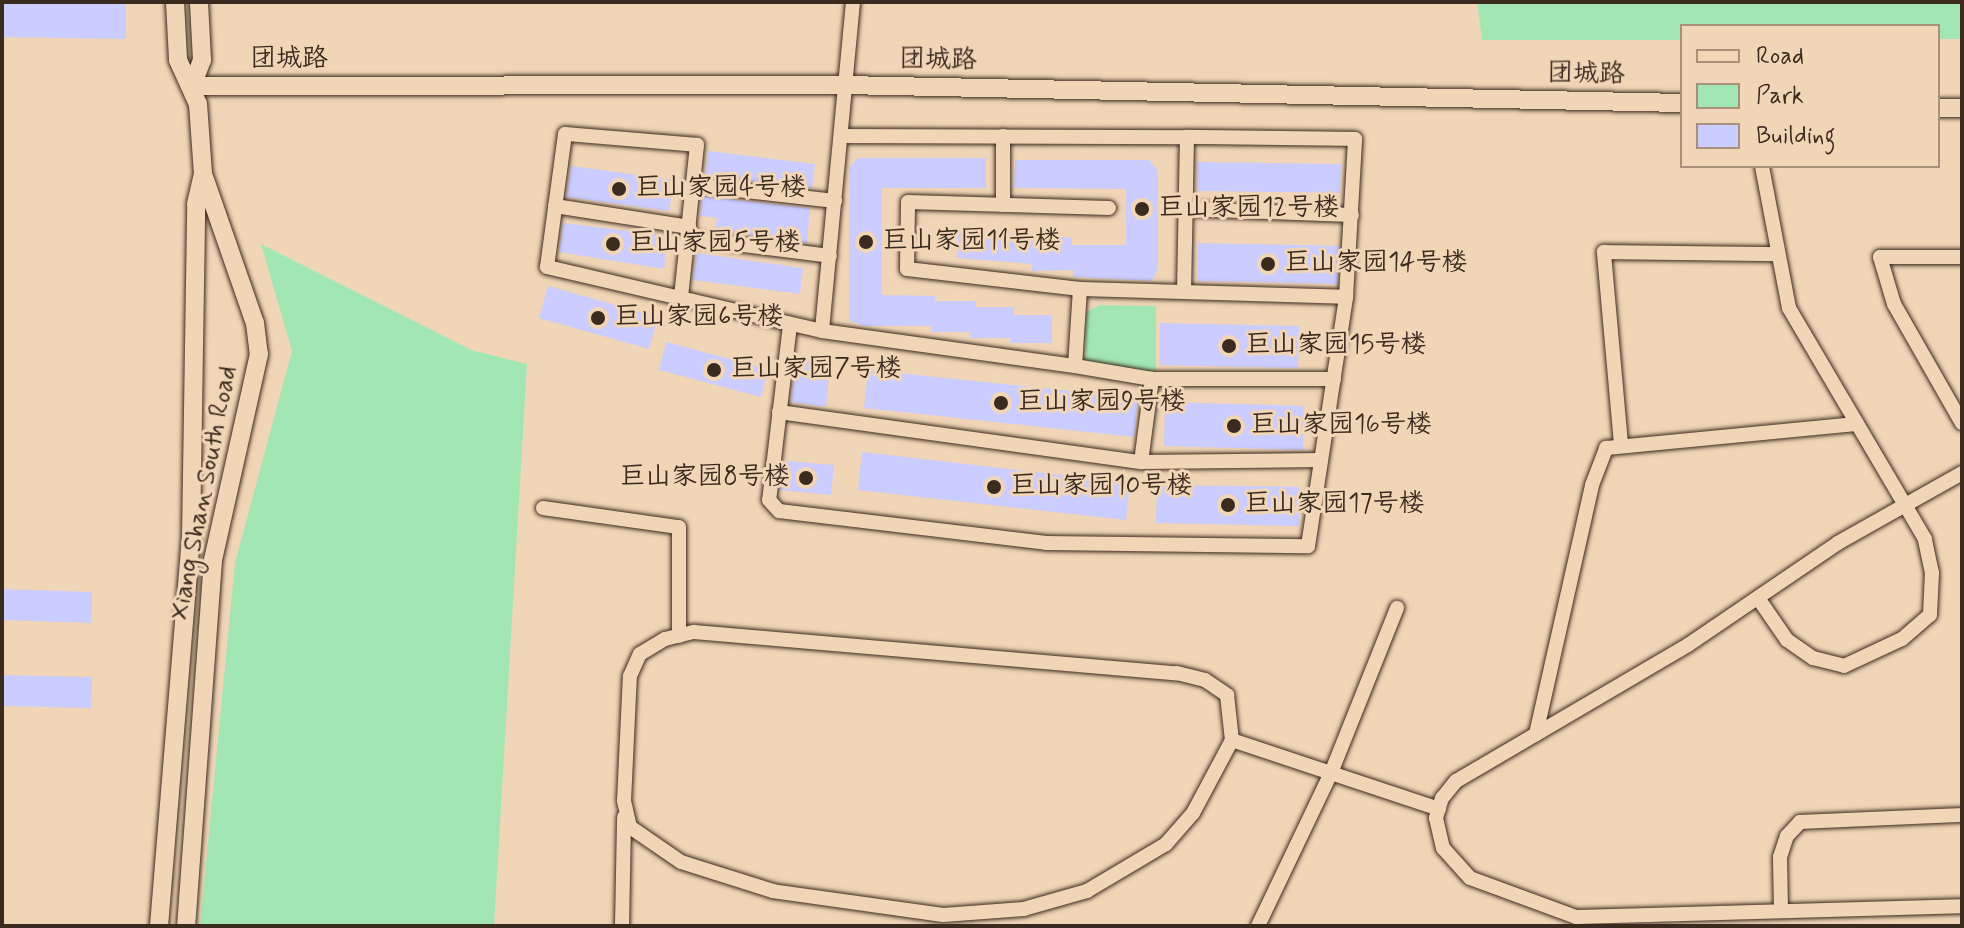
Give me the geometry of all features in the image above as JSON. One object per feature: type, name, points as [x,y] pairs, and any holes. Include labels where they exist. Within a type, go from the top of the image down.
[{"type":"street","name":"Xiang Shan South Road","points":[[175,2],[178,60],[192,86],[203,174],[255,323],[259,354],[207,605],[186,926]]},
{"type":"street","name":"Xiang Shan South Road","points":[[192,86],[202,60],[199,2]]},
{"type":"street","points":[[822,331],[853,2]]},
{"type":"street","name":"团城路","points":[[192,86],[844,85],[1680,103]]},
{"type":"street","points":[[1940,108],[1962,108]]},
{"type":"street","points":[[681,297],[697,145],[565,134],[547,267],[822,331],[1152,379],[1334,379]]},
{"type":"street","points":[[790,325],[769,500],[779,511],[1046,543],[1308,546],[1346,297],[1355,139],[842,136]]},
{"type":"street","points":[[1003,136],[1003,205]]},
{"type":"street","points":[[1184,292],[1187,137]]},
{"type":"street","points":[[1758,598],[1787,640],[1813,658],[1844,666],[1902,639],[1930,615],[1932,573],[1925,539],[1789,308],[1776,254],[1762,168]]},
{"type":"street","name":"Xiang Shan South Road","points":[[159,926],[191,538],[196,204],[203,174]]},
{"type":"street","points":[[693,185],[835,201]]},
{"type":"street","points":[[1109,208],[908,202],[907,269],[1080,289],[1346,297]]},
{"type":"street","points":[[555,206],[830,256]]},
{"type":"street","points":[[1186,209],[1352,215]]},
{"type":"street","points":[[1621,444],[1604,252],[1776,254]]},
{"type":"street","points":[[1962,257],[1880,257],[1894,304],[1962,423]]},
{"type":"street","points":[[1075,366],[1080,289]]},
{"type":"street","points":[[1141,462],[1152,379]]},
{"type":"street","points":[[779,412],[1141,462],[1321,460]]},
{"type":"street","points":[[1536,734],[1592,485],[1606,448],[1621,444],[1857,424]]},
{"type":"street","points":[[1962,473],[1905,504],[1758,598],[1456,781],[1439,809],[1443,848],[1470,878],[1576,917],[1962,906]]},
{"type":"street","points":[[543,508],[679,527],[679,636]]},
{"type":"street","points":[[1258,926],[1331,773],[1397,608]]},
{"type":"street","points":[[622,926],[624,801],[630,676],[640,654],[679,636],[694,632],[1177,673],[1205,680],[1227,695],[1232,740],[1193,813],[1166,844],[1087,891],[1024,909],[943,915],[849,905],[746,884],[681,862],[647,842],[630,827],[624,801]]},
{"type":"street","points":[[1232,740],[1439,809]]},
{"type":"street","points":[[1781,910],[1780,857],[1787,836],[1800,822],[1962,815]]},
{"type":"green space","points":[[1477,2],[1962,2],[1962,39],[1940,39],[1940,24],[1680,24],[1680,40],[1482,40]]},
{"type":"green space","points":[[261,244],[471,350],[527,364],[494,926],[200,926],[235,563],[292,351]]},
{"type":"green space","points":[[1100,305],[1156,306],[1156,374],[1086,369],[1086,312]]},
{"type":"building","points":[[2,2],[126,2],[126,39],[2,37]]},
{"type":"building","points":[[708,151],[815,164],[812,188],[705,176]]},
{"type":"building","name":"巨山家园11号楼","points":[[858,158],[986,158],[986,188],[882,188],[882,295],[935,296],[935,301],[976,301],[976,307],[1014,307],[1014,315],[1052,315],[1052,343],[1010,343],[1010,338],[969,338],[969,332],[931,332],[931,326],[863,326],[849,320],[849,167]]},
{"type":"building","name":"巨山家园12号楼","points":[[1015,160],[1149,160],[1158,171],[1158,268],[1152,281],[1073,277],[1073,270],[1032,271],[1032,264],[958,258],[958,229],[1072,238],[1072,245],[1126,245],[1126,189],[1014,188]]},
{"type":"building","points":[[1197,162],[1341,164],[1340,193],[1197,191]]},
{"type":"building","name":"巨山家园4号楼","points":[[571,166],[674,180],[669,211],[566,197]]},
{"type":"building","points":[[702,196],[810,208],[807,243],[715,231],[717,218],[700,216]]},
{"type":"building","name":"巨山家园5号楼","points":[[563,223],[661,235],[659,248],[666,249],[664,269],[559,252]]},
{"type":"building","name":"巨山家园14号楼","points":[[1198,243],[1339,246],[1337,284],[1197,281]]},
{"type":"building","points":[[696,253],[803,268],[800,294],[693,280]]},
{"type":"building","name":"巨山家园6号楼","points":[[548,286],[658,317],[649,349],[539,318]]},
{"type":"building","name":"巨山家园15号楼","points":[[1160,323],[1299,326],[1298,368],[1159,365]]},
{"type":"building","name":"巨山家园7号楼","points":[[666,342],[768,369],[761,397],[659,370]]},
{"type":"building","points":[[796,357],[830,362],[826,407],[791,402]]},
{"type":"building","name":"巨山家园9号楼","points":[[868,370],[1138,398],[1134,437],[864,408]]},
{"type":"building","name":"巨山家园16号楼","points":[[1165,402],[1304,406],[1303,450],[1164,446]]},
{"type":"building","name":"巨山家园10号楼","points":[[862,452],[1130,483],[1126,520],[858,490]]},
{"type":"building","name":"巨山家园8号楼","points":[[784,461],[834,465],[831,495],[780,490]]},
{"type":"building","name":"巨山家园17号楼","points":[[1157,485],[1299,487],[1299,526],[1156,523]]},
{"type":"building","points":[[2,589],[92,592],[91,623],[2,620]]},
{"type":"building","points":[[2,675],[92,677],[91,708],[2,706]]},
{"type":"place","name":"巨山家园4号楼","points":[[619,189]]},
{"type":"place","name":"巨山家园12号楼","points":[[1142,209]]},
{"type":"place","name":"巨山家园11号楼","points":[[866,242]]},
{"type":"place","name":"巨山家园5号楼","points":[[613,244]]},
{"type":"place","name":"巨山家园14号楼","points":[[1268,264]]},
{"type":"place","name":"巨山家园6号楼","points":[[598,318]]},
{"type":"place","name":"巨山家园15号楼","points":[[1229,346]]},
{"type":"place","name":"巨山家园7号楼","points":[[714,370]]},
{"type":"place","name":"巨山家园9号楼","points":[[1001,403]]},
{"type":"place","name":"巨山家园16号楼","points":[[1234,426]]},
{"type":"place","name":"巨山家园8号楼","points":[[806,478]]},
{"type":"place","name":"巨山家园10号楼","points":[[994,487]]},
{"type":"place","name":"巨山家园17号楼","points":[[1228,505]]}]
